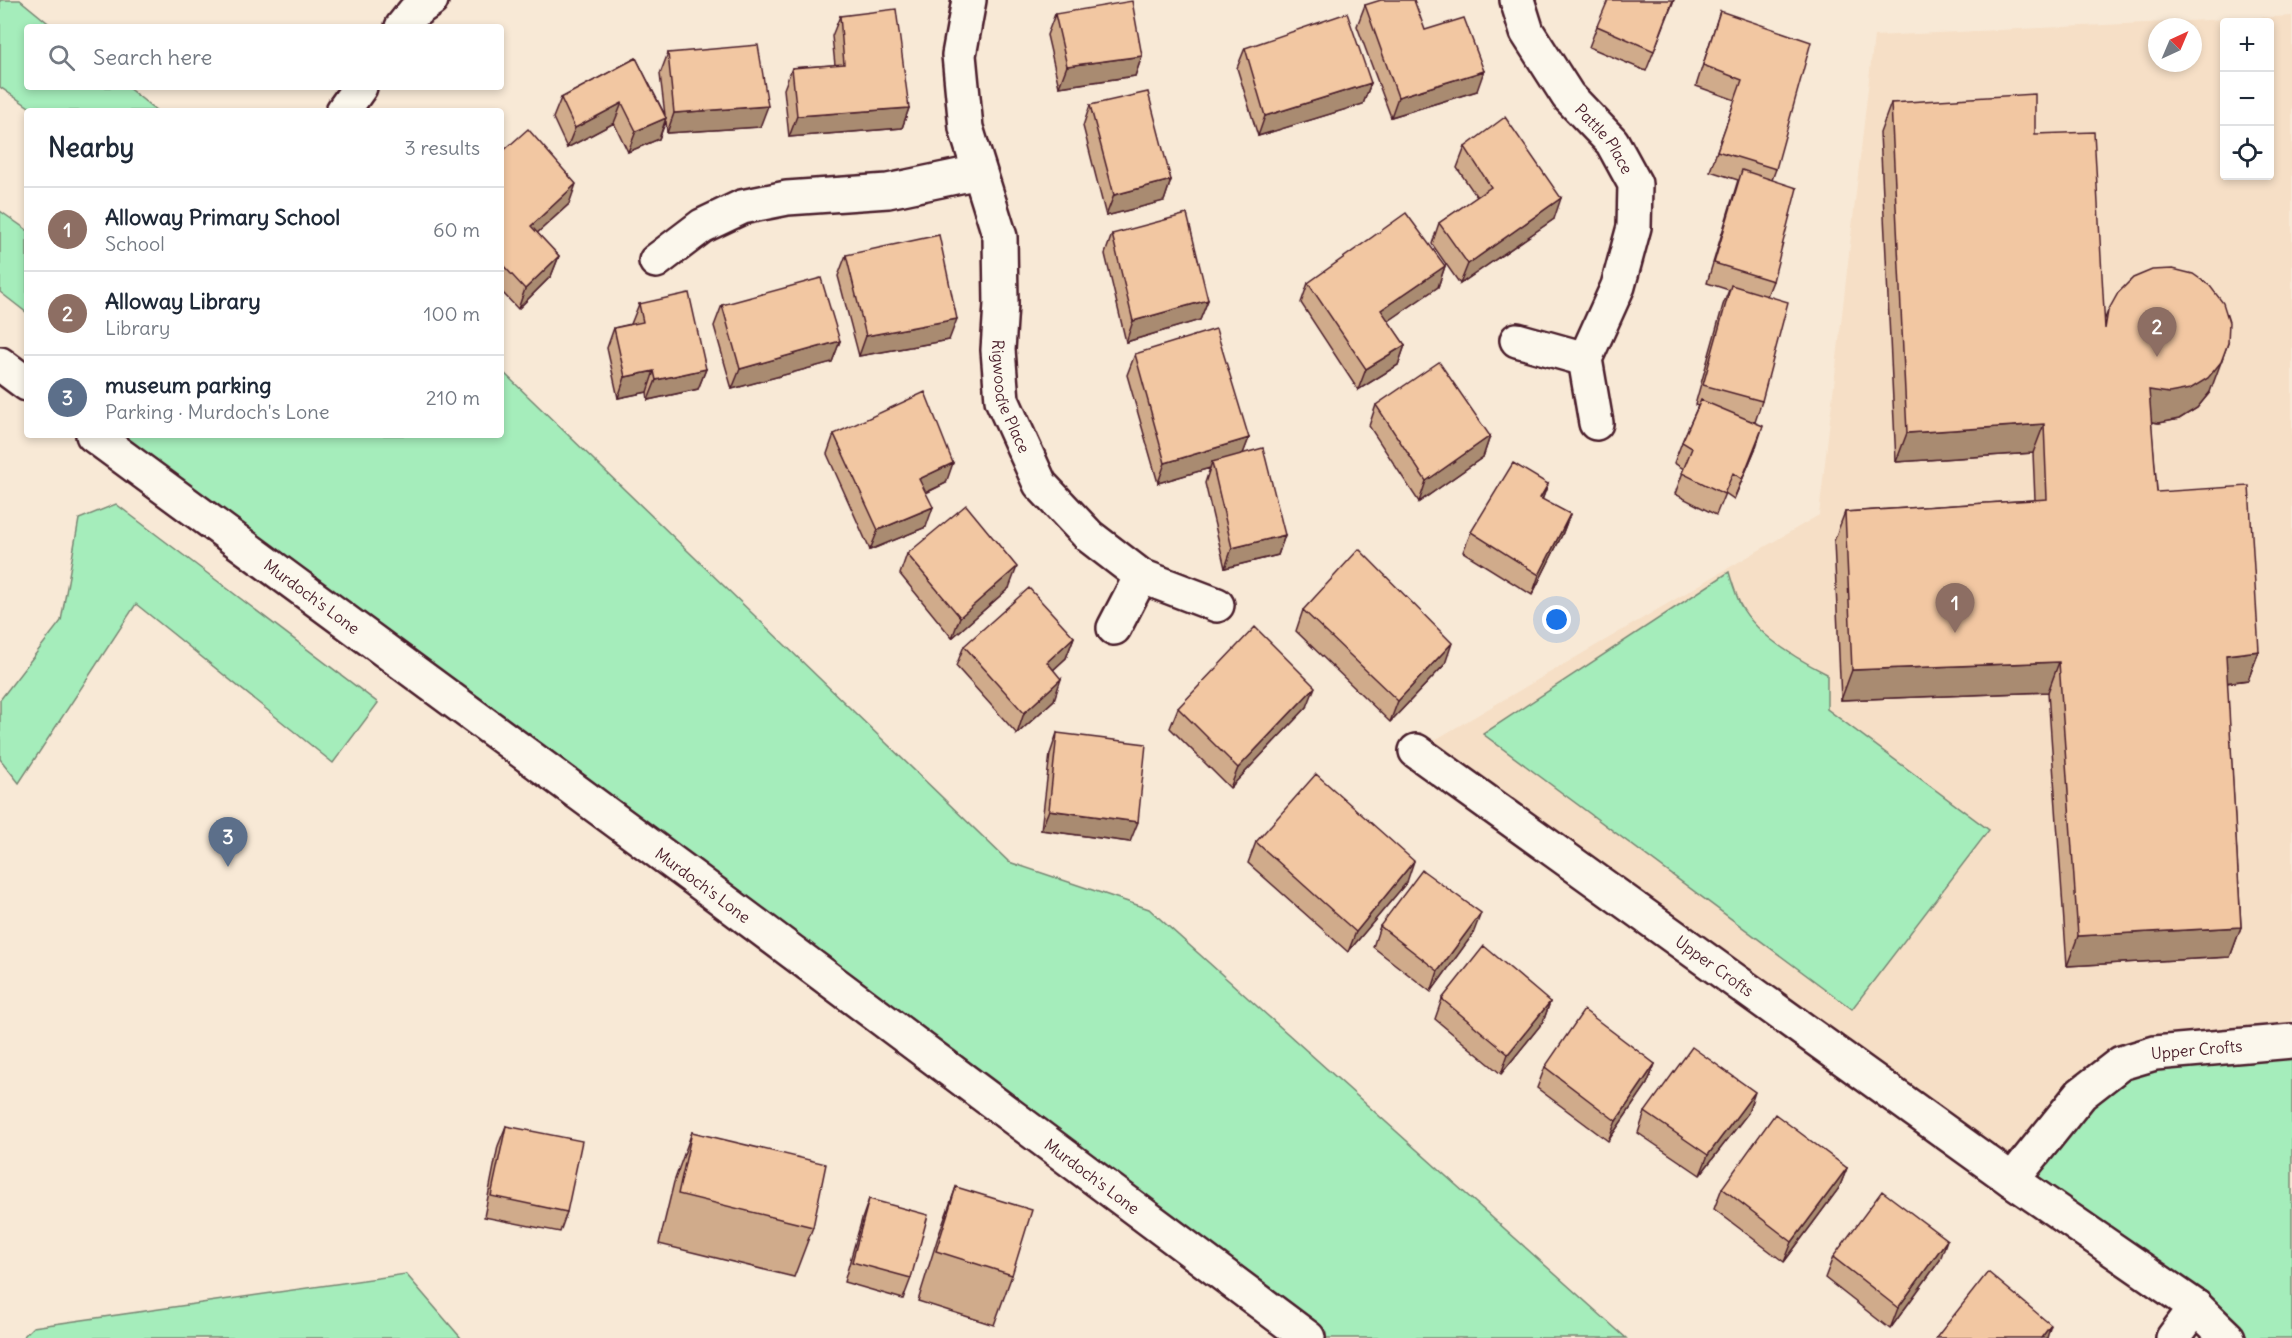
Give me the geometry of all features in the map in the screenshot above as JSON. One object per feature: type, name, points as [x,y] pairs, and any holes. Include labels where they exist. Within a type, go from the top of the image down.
[{"type":"street","points":[[404,24],[414,12],[430,0]]},
{"type":"street","name":"Rigwoodie Place","points":[[969,0],[959,55],[966,128],[1000,237],[1001,304],[998,350],[1002,400],[1040,484],[1089,536],[1141,576],[1217,604]]},
{"type":"street","name":"Pattle Place","points":[[1517,0],[1527,32],[1568,96],[1612,142],[1635,184],[1634,227],[1618,286],[1585,359]]},
{"type":"street","points":[[346,108],[358,90]]},
{"type":"street","points":[[656,261],[702,226],[742,207],[787,198],[888,191],[979,172]]},
{"type":"street","points":[[1517,340],[1585,359],[1596,423]]},
{"type":"street","points":[[0,364],[24,382]]},
{"type":"street","name":"Murdoch's Lone","points":[[110,440],[1308,1338]]},
{"type":"street","points":[[1114,628],[1141,576]]},
{"type":"street","name":"Upper Crofts","points":[[1416,751],[2012,1180],[2196,1307],[2228,1338]]},
{"type":"street","name":"Upper Crofts","points":[[2012,1180],[2082,1094],[2121,1064],[2155,1053],[2292,1041]]},
{"type":"street","points":[[2173,1338],[2196,1307]]},
{"type":"shaded area","points":[[2292,16],[2292,1041],[2012,1180],[1416,751],[1819,515],[1874,36],[2148,23],[2148,72],[2202,72],[2202,20],[2220,19],[2220,180],[2274,180],[2274,18],[2250,18]]},
{"type":"green space","points":[[0,0],[20,0],[49,24],[24,24],[24,90],[131,90],[153,108],[31,108],[0,87]]},
{"type":"green space","points":[[0,211],[24,228],[24,311],[0,292]]},
{"type":"green space","points":[[504,373],[1009,862],[1149,909],[1626,1338],[1308,1338],[113,451],[122,438],[504,438]]},
{"type":"green space","points":[[116,504],[378,703],[333,763],[136,604],[19,783],[0,759],[0,700],[61,621],[79,519]]},
{"type":"green space","points":[[1729,572],[1740,604],[1756,626],[1778,645],[1827,674],[1827,709],[1989,830],[1852,1009],[1483,734]]},
{"type":"green space","points":[[2292,1041],[2292,1338],[2228,1338],[2012,1180],[2121,1063]]},
{"type":"green space","points":[[406,1274],[461,1338],[22,1338],[33,1327]]},
{"type":"building","points":[[1381,0],[1414,0],[1425,30],[1464,18],[1484,71],[1398,97],[1365,5]]},
{"type":"building","points":[[1608,0],[1673,0],[1654,51],[1597,26]]},
{"type":"building","points":[[1132,1],[1142,56],[1067,66],[1055,14]]},
{"type":"building","points":[[896,9],[909,108],[797,116],[792,68],[844,64],[840,16]]},
{"type":"building","points":[[1720,11],[1811,42],[1776,169],[1717,151],[1742,80],[1703,65]]},
{"type":"building","points":[[1347,13],[1371,83],[1265,116],[1245,48]]},
{"type":"building","points":[[758,45],[768,106],[674,113],[668,53]]},
{"type":"building","points":[[636,58],[666,118],[636,131],[622,103],[575,128],[561,98]]},
{"type":"building","points":[[1148,92],[1171,180],[1114,195],[1090,105]]},
{"type":"building","points":[[2035,94],[2035,134],[2094,132],[2105,329],[2108,311],[2118,293],[2133,278],[2152,270],[2173,269],[2193,274],[2210,286],[2223,303],[2229,322],[2228,343],[2221,362],[2208,378],[2190,389],[2169,393],[2149,390],[2157,492],[2249,486],[2259,651],[2226,655],[2241,927],[2078,936],[2059,662],[1852,670],[1845,512],[2047,499],[2044,424],[1907,433],[1891,103]]},
{"type":"building","points":[[1505,117],[1561,198],[1468,264],[1439,223],[1491,187],[1465,147]]},
{"type":"building","points":[[528,129],[576,184],[531,226],[559,256],[525,289],[504,266],[504,150]]},
{"type":"building","points":[[1742,170],[1797,188],[1773,281],[1714,263]]},
{"type":"building","points":[[1406,213],[1445,266],[1381,310],[1405,345],[1366,369],[1308,283]]},
{"type":"building","points":[[1187,214],[1208,300],[1133,321],[1112,234]]},
{"type":"building","points":[[939,235],[957,319],[866,336],[846,255]]},
{"type":"building","points":[[821,278],[840,341],[740,369],[722,305]]},
{"type":"building","points":[[1731,285],[1788,302],[1762,401],[1703,385]]},
{"type":"building","points":[[689,293],[706,369],[656,380],[654,371],[625,377],[614,328],[643,322],[639,304]]},
{"type":"building","points":[[1216,329],[1249,438],[1165,463],[1135,354]]},
{"type":"building","points":[[1439,362],[1490,436],[1426,481],[1376,405]]},
{"type":"building","points":[[925,392],[953,463],[919,479],[933,507],[878,530],[834,434]]},
{"type":"building","points":[[1701,400],[1763,426],[1742,479],[1733,473],[1724,494],[1682,473],[1692,448],[1682,442]]},
{"type":"building","points":[[1263,448],[1285,535],[1232,548],[1212,462]]},
{"type":"building","points":[[1513,463],[1548,484],[1540,498],[1570,514],[1539,575],[1471,532]]},
{"type":"building","points":[[966,505],[1017,567],[960,617],[907,554]]},
{"type":"building","points":[[1359,549],[1452,643],[1398,701],[1303,610]]},
{"type":"building","points":[[1029,588],[1074,637],[1047,662],[1061,679],[1024,713],[964,646]]},
{"type":"building","points":[[1255,627],[1315,687],[1238,768],[1178,708]]},
{"type":"building","points":[[1057,733],[1146,744],[1138,822],[1049,810]]},
{"type":"building","points":[[1316,774],[1414,861],[1356,932],[1256,842]]},
{"type":"building","points":[[1422,870],[1481,913],[1438,971],[1380,926]]},
{"type":"building","points":[[1484,946],[1550,1002],[1508,1054],[1442,999]]},
{"type":"building","points":[[1584,1010],[1655,1064],[1616,1121],[1545,1067]]},
{"type":"building","points":[[1692,1047],[1755,1092],[1708,1155],[1645,1112]]},
{"type":"building","points":[[1775,1114],[1847,1168],[1792,1242],[1722,1188]]},
{"type":"building","points":[[506,1126],[582,1141],[567,1212],[491,1196]]},
{"type":"building","points":[[692,1132],[826,1164],[813,1227],[678,1194]]},
{"type":"building","points":[[956,1187],[1032,1210],[1012,1275],[936,1251]]},
{"type":"building","points":[[1882,1191],[1947,1240],[1898,1308],[1833,1257]]},
{"type":"building","points":[[869,1199],[928,1215],[911,1278],[852,1262]]},
{"type":"building","points":[[1988,1272],[2051,1325],[2041,1338],[1936,1338]]},
{"type":"place","name":"Alloway Library","points":[[2157,357]]},
{"type":"place","name":"Alloway Primary School","points":[[1955,633]]},
{"type":"place","name":"museum parking","points":[[228,867]]}]
